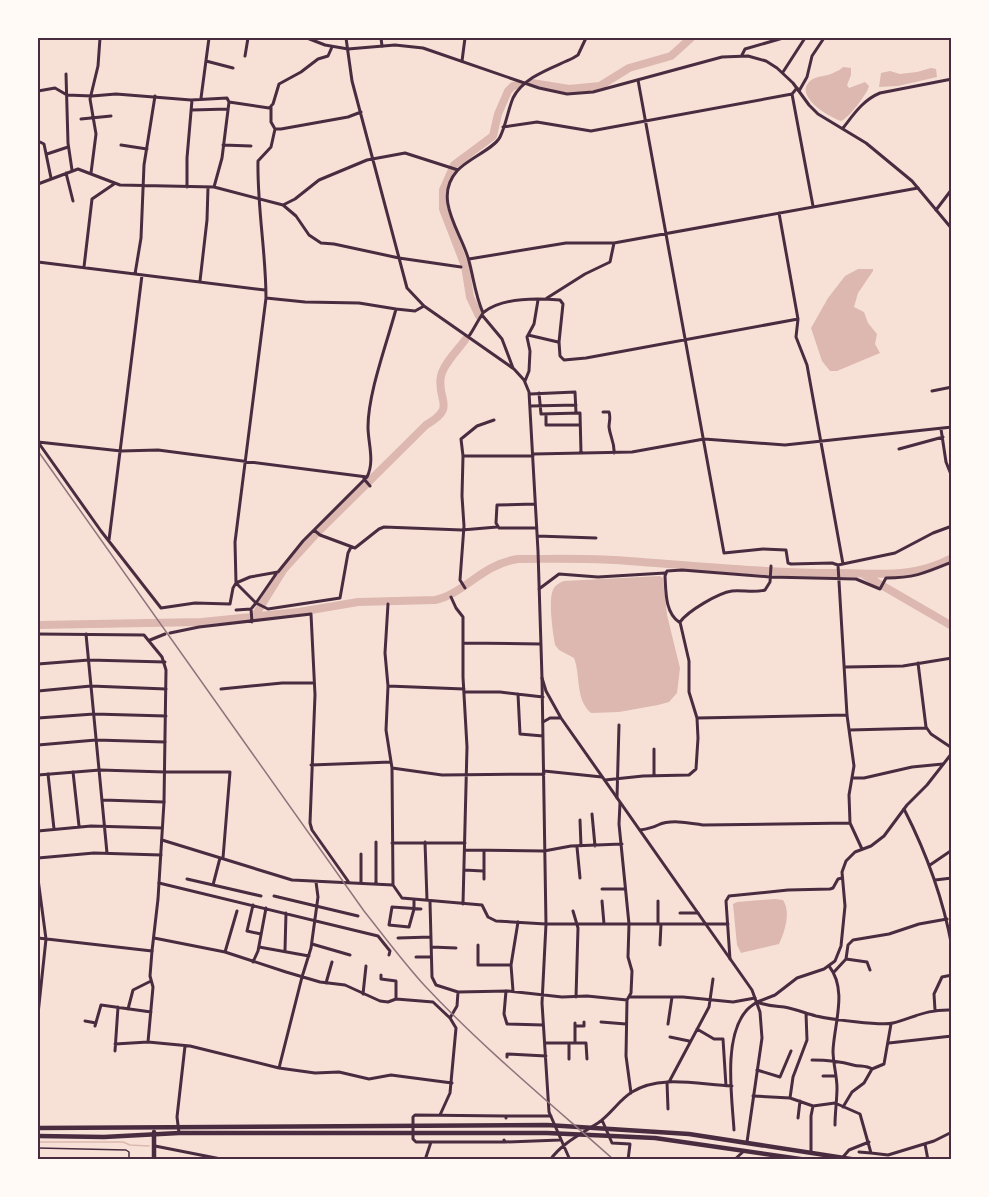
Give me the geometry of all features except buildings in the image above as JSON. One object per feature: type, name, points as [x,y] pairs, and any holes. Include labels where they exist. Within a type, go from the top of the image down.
[{"type":"highway","points":[[38,1128],[548,1125],[655,1131],[747,1142],[857,1160]]},
{"type":"highway","points":[[154,1127],[154,1160]]},
{"type":"highway","points":[[38,1136],[179,1133],[547,1133],[687,1141],[807,1160]]},
{"type":"highway","points":[[746,1150],[747,1142]]},
{"type":"street","points":[[91,172],[96,134],[92,117],[92,96],[98,66],[100,38]]},
{"type":"street","points":[[201,98],[209,38]]},
{"type":"street","points":[[245,56],[248,38]]},
{"type":"street","points":[[307,38],[332,47],[348,49],[414,46],[554,93],[593,92],[722,57],[742,55],[766,61],[783,72],[818,114],[873,148],[918,188],[951,229]]},
{"type":"street","points":[[346,38],[352,81],[407,288],[424,306],[514,369],[525,381],[530,394],[543,697],[546,924],[544,1025],[548,1101],[551,1116],[570,1160]]},
{"type":"street","points":[[381,38],[382,46]]},
{"type":"street","points":[[462,61],[465,38]]},
{"type":"street","points":[[514,369],[502,339],[483,314],[475,294],[469,260],[450,214],[448,204],[450,184],[458,170],[499,139],[515,95],[524,83],[578,55],[586,38]]},
{"type":"street","points":[[742,55],[745,49],[783,38]]},
{"type":"street","points":[[783,72],[805,38]]},
{"type":"street","points":[[503,127],[537,122],[591,131],[792,94],[798,90],[807,77],[812,56],[824,38]]},
{"type":"street","points":[[38,442],[161,608],[195,603],[230,604],[236,583],[235,542],[266,298],[258,199],[258,161],[271,147],[275,129],[271,122],[272,106],[279,84],[302,72],[318,59],[328,56],[332,47]]},
{"type":"street","points":[[206,62],[233,68]]},
{"type":"street","points":[[66,74],[68,147],[72,170]]},
{"type":"street","points":[[843,128],[872,96],[951,79]]},
{"type":"street","points":[[638,80],[724,553],[786,549],[788,563],[832,563],[838,567]]},
{"type":"street","points":[[38,91],[55,88],[67,95],[116,94],[192,100],[227,98],[229,102],[267,108],[272,106]]},
{"type":"street","points":[[792,94],[813,206]]},
{"type":"street","points":[[135,274],[141,238],[147,149],[155,96]]},
{"type":"street","points":[[187,187],[192,100]]},
{"type":"street","points":[[214,187],[221,162],[229,102]]},
{"type":"street","points":[[192,110],[228,109]]},
{"type":"street","points":[[275,129],[326,121],[361,112]]},
{"type":"street","points":[[81,119],[111,116]]},
{"type":"street","points":[[40,142],[44,144],[51,179]]},
{"type":"street","points":[[121,145],[147,149]]},
{"type":"street","points":[[222,145],[251,146]]},
{"type":"street","points":[[46,154],[68,147]]},
{"type":"street","points":[[283,205],[296,200],[319,180],[374,159],[405,153],[458,170]]},
{"type":"street","points":[[38,184],[78,169],[91,172],[114,184],[214,187],[283,205],[296,216],[314,240],[321,243],[461,267]]},
{"type":"street","points":[[66,173],[73,201]]},
{"type":"street","points":[[84,267],[92,199],[114,184]]},
{"type":"street","points":[[200,281],[207,220],[208,187]]},
{"type":"street","points":[[469,260],[566,243],[614,243],[918,188]]},
{"type":"street","points":[[936,210],[951,189]]},
{"type":"street","points":[[779,213],[798,319],[796,337],[807,365],[843,564]]},
{"type":"street","points":[[546,299],[585,274],[610,262],[614,243]]},
{"type":"street","points":[[38,262],[266,290]]},
{"type":"street","points":[[109,540],[142,275]]},
{"type":"street","points":[[266,298],[305,302],[359,303],[415,310],[424,306]]},
{"type":"street","points":[[469,336],[483,314],[518,300],[560,300],[563,304],[559,342],[560,356],[564,360],[586,358],[798,319]]},
{"type":"street","points":[[525,381],[529,370],[528,335],[534,324],[538,300]]},
{"type":"street","points":[[236,610],[251,609],[278,572],[367,482],[371,461],[368,427],[370,406],[396,309]]},
{"type":"street","points":[[528,335],[559,342]]},
{"type":"street","points":[[932,391],[951,387]]},
{"type":"street","points":[[530,394],[575,392],[576,413]]},
{"type":"street","points":[[539,393],[541,414],[580,413],[581,453]]},
{"type":"street","points":[[531,406],[576,405]]},
{"type":"street","points":[[603,412],[609,412],[609,427],[614,441],[614,453]]},
{"type":"street","points":[[546,414],[546,425],[580,425]]},
{"type":"street","points":[[465,588],[461,583],[464,456],[461,439],[477,426],[494,420]]},
{"type":"street","points":[[464,456],[632,452],[704,439],[785,445],[951,427]]},
{"type":"street","points":[[941,429],[946,462],[951,477]]},
{"type":"street","points":[[899,449],[943,437]]},
{"type":"street","points":[[38,442],[121,451],[158,450],[245,461],[367,482]]},
{"type":"street","points":[[497,527],[497,505],[536,504]]},
{"type":"street","points":[[838,567],[894,553],[951,526]]},
{"type":"street","points":[[316,532],[351,547],[359,547],[384,527],[464,530],[497,527],[536,528]]},
{"type":"street","points":[[537,536],[596,538]]},
{"type":"street","points":[[236,583],[256,603],[268,609],[340,598],[351,547]]},
{"type":"street","points":[[539,589],[559,574],[598,577],[682,570],[770,576],[838,577],[856,579],[880,589],[886,578],[922,575],[951,562]]},
{"type":"street","points":[[838,567],[846,667],[847,715],[854,766],[849,795],[850,823],[862,849]]},
{"type":"street","points":[[680,622],[687,613],[723,594],[765,590],[770,582],[771,568]]},
{"type":"street","points":[[236,583],[250,577],[278,572]]},
{"type":"street","points":[[392,768],[437,775],[544,773],[603,779],[689,775],[696,769],[697,718],[689,692],[688,661],[680,622],[669,610],[665,573]]},
{"type":"street","points":[[452,597],[463,617],[466,775],[463,904]]},
{"type":"street","points":[[387,604],[386,730],[392,768],[393,885],[402,898],[482,905],[490,919],[518,922],[728,924]]},
{"type":"street","points":[[251,609],[252,621]]},
{"type":"street","points":[[170,633],[199,627],[311,614],[314,683],[310,823],[312,830],[348,881]]},
{"type":"street","points":[[38,634],[141,634],[150,640],[165,662],[164,802],[152,951],[151,981],[153,987],[148,1042]]},
{"type":"street","points":[[86,634],[107,853]]},
{"type":"street","points":[[150,640],[165,634]]},
{"type":"street","points":[[463,643],[541,644]]},
{"type":"street","points":[[846,667],[903,666],[951,658]]},
{"type":"street","points":[[38,664],[88,660],[165,662]]},
{"type":"street","points":[[918,663],[923,714],[927,729],[951,748]]},
{"type":"street","points":[[542,678],[551,702],[561,718],[752,990],[762,1020],[762,1038],[747,1142]]},
{"type":"street","points":[[221,689],[282,682],[314,683]]},
{"type":"street","points":[[38,691],[91,686],[166,689]]},
{"type":"street","points":[[388,686],[500,692],[543,697]]},
{"type":"street","points":[[518,694],[520,734],[543,736]]},
{"type":"street","points":[[38,718],[94,714],[166,716]]},
{"type":"street","points":[[697,718],[847,715]]},
{"type":"street","points":[[543,722],[550,718],[561,718]]},
{"type":"street","points":[[617,798],[619,725]]},
{"type":"street","points":[[850,730],[927,729]]},
{"type":"street","points":[[38,745],[96,740],[165,742]]},
{"type":"street","points":[[654,749],[654,776]]},
{"type":"street","points":[[425,842],[433,982],[439,987],[458,992],[513,991],[576,997],[628,999],[672,997],[739,1002],[756,1000],[775,995],[797,978],[830,966],[841,946],[845,906],[842,878],[846,861],[850,855],[884,836],[951,753]]},
{"type":"street","points":[[311,765],[391,762]]},
{"type":"street","points":[[853,778],[864,778],[928,764],[943,764]]},
{"type":"street","points":[[38,775],[100,770],[230,772],[222,857],[213,885]]},
{"type":"street","points":[[74,772],[79,826]]},
{"type":"street","points":[[48,774],[54,829]]},
{"type":"street","points":[[103,800],[164,802]]},
{"type":"street","points":[[620,803],[619,824],[629,924],[628,950],[632,970],[626,1024],[626,1063],[631,1093]]},
{"type":"street","points":[[904,809],[935,880],[947,919],[951,947]]},
{"type":"street","points":[[593,816],[595,846]]},
{"type":"street","points":[[579,820],[580,878]]},
{"type":"street","points":[[640,830],[653,828],[659,824],[680,822],[703,825],[850,823]]},
{"type":"street","points":[[38,831],[79,826],[162,828]]},
{"type":"street","points":[[162,840],[292,880],[393,885]]},
{"type":"street","points":[[376,842],[376,883]]},
{"type":"street","points":[[393,843],[465,843]]},
{"type":"street","points":[[465,850],[544,851],[579,846],[622,844]]},
{"type":"street","points":[[484,850],[484,879]]},
{"type":"street","points":[[930,866],[951,850]]},
{"type":"street","points":[[38,858],[107,853],[161,855]]},
{"type":"street","points":[[361,854],[361,882]]},
{"type":"street","points":[[464,870],[484,871]]},
{"type":"street","points":[[730,958],[726,901],[729,896],[788,890],[830,889],[838,879],[842,878]]},
{"type":"street","points":[[935,880],[951,878]]},
{"type":"street","points":[[38,879],[46,939],[40,976],[38,1014]]},
{"type":"street","points":[[187,879],[261,896]]},
{"type":"street","points":[[279,1068],[312,944],[316,882]]},
{"type":"street","points":[[159,883],[378,936],[390,951],[388,955]]},
{"type":"street","points":[[602,890],[625,889]]},
{"type":"street","points":[[274,896],[358,916]]},
{"type":"street","points":[[414,900],[414,909],[409,927],[389,925],[392,907],[414,909],[422,909]]},
{"type":"street","points":[[602,901],[604,924]]},
{"type":"street","points":[[658,901],[660,945]]},
{"type":"street","points":[[253,905],[247,931],[261,934]]},
{"type":"street","points":[[253,962],[260,946],[266,908]]},
{"type":"street","points":[[225,951],[237,911]]},
{"type":"street","points":[[573,911],[578,924],[579,947],[576,959],[576,997]]},
{"type":"street","points":[[285,950],[286,913]]},
{"type":"street","points":[[680,914],[698,913]]},
{"type":"street","points":[[834,972],[846,958],[848,945],[853,940],[889,934],[919,924],[947,919]]},
{"type":"street","points":[[513,991],[511,965],[518,922]]},
{"type":"street","points":[[398,938],[431,937]]},
{"type":"street","points":[[38,938],[152,951]]},
{"type":"street","points":[[154,938],[225,951],[302,977],[345,985],[380,1001],[388,1002],[396,999],[433,1002],[450,1018],[456,1028],[452,1083],[448,1100],[440,1115]]},
{"type":"street","points":[[312,944],[350,955]]},
{"type":"street","points":[[478,945],[478,965],[511,965]]},
{"type":"street","points":[[260,946],[309,956]]},
{"type":"street","points":[[431,947],[456,948]]},
{"type":"street","points":[[416,957],[431,957]]},
{"type":"street","points":[[846,958],[867,962],[870,970]]},
{"type":"street","points":[[326,983],[332,962]]},
{"type":"street","points":[[363,994],[366,966]]},
{"type":"street","points":[[830,966],[838,984],[834,1050],[837,1090],[835,1125]]},
{"type":"street","points":[[381,975],[381,979],[396,981],[396,999]]},
{"type":"street","points":[[935,1010],[934,994],[942,977],[951,975]]},
{"type":"street","points":[[668,1109],[668,1082],[711,1001],[713,979]]},
{"type":"street","points":[[128,1009],[133,990],[151,981]]},
{"type":"street","points":[[506,991],[504,1014],[507,1024],[544,1025]]},
{"type":"street","points":[[450,1018],[458,1006],[458,992]]},
{"type":"street","points":[[668,1024],[672,997]]},
{"type":"street","points":[[756,1000],[766,1006],[785,1007],[837,1019],[891,1024],[903,1018],[935,1010],[951,1010]]},
{"type":"street","points":[[734,1130],[732,1049],[735,1035],[747,1009],[756,1000]]},
{"type":"street","points":[[84,1021],[95,1024],[101,1005],[151,1012]]},
{"type":"street","points":[[115,1051],[118,1007]]},
{"type":"street","points":[[790,1098],[793,1077],[807,1040],[806,1013]]},
{"type":"street","points":[[575,1043],[575,1025],[584,1026],[584,1022]]},
{"type":"street","points":[[602,1022],[626,1024]]},
{"type":"street","points":[[843,1107],[852,1092],[864,1083],[872,1069],[884,1064],[891,1024]]},
{"type":"street","points":[[697,1029],[714,1039],[723,1039],[726,1086]]},
{"type":"street","points":[[889,1043],[951,1036]]},
{"type":"street","points":[[670,1037],[690,1041]]},
{"type":"street","points":[[115,1044],[148,1042],[185,1046],[279,1068],[315,1073],[339,1072],[369,1079],[390,1075],[452,1083]]},
{"type":"street","points":[[545,1043],[586,1043],[586,1059]]},
{"type":"street","points":[[569,1043],[569,1059]]},
{"type":"street","points":[[179,1133],[177,1116],[185,1046]]},
{"type":"street","points":[[758,1070],[780,1077],[791,1051]]},
{"type":"street","points":[[507,1057],[507,1054],[546,1056]]},
{"type":"street","points":[[812,1060],[834,1060],[869,1066],[872,1069]]},
{"type":"street","points":[[823,1076],[836,1076]]},
{"type":"street","points":[[550,1160],[563,1146],[602,1120],[631,1093],[668,1082],[683,1081],[698,1085],[732,1086]]},
{"type":"street","points":[[753,1096],[790,1098],[813,1106],[835,1103],[861,1114],[871,1153]]},
{"type":"street","points":[[798,1118],[800,1101]]},
{"type":"street","points":[[811,1153],[813,1106]]},
{"type":"street","points":[[551,1116],[415,1115],[412,1133],[414,1141],[431,1142],[560,1140]]},
{"type":"street","points":[[602,1120],[612,1143],[630,1144],[628,1160]]},
{"type":"street","points":[[859,1152],[888,1155],[925,1144],[951,1132]]},
{"type":"street","points":[[425,1160],[431,1142]]},
{"type":"street","points":[[843,1157],[849,1150],[869,1142]]},
{"type":"street","points":[[925,1144],[928,1160]]},
{"type":"street","points":[[155,1146],[226,1160]]},
{"type":"street","points":[[734,1160],[746,1150]]},
{"type":"lane","points":[[38,1148],[126,1150],[129,1152],[129,1160]]},
{"type":"shaded area","points":[[843,67],[851,68],[847,85],[849,88],[865,82],[869,86],[857,105],[841,121],[815,106],[806,94],[806,88],[812,80],[832,74]]},
{"type":"shaded area","points":[[936,69],[937,77],[898,86],[879,87],[881,73],[890,71],[900,74]]},
{"type":"shaded area","points":[[858,269],[873,269],[858,293],[854,307],[864,312],[868,323],[877,334],[875,344],[880,353],[837,371],[830,371],[822,361],[811,328],[828,298],[845,276]]},
{"type":"shaded area","points":[[660,576],[663,578],[667,615],[680,668],[677,693],[669,702],[658,705],[619,712],[591,713],[580,694],[574,658],[559,650],[555,645],[551,609],[554,588],[564,581]]},
{"type":"shaded area","points":[[783,900],[787,910],[785,928],[779,944],[741,953],[737,945],[733,904]]},
{"type":"waterway","points":[[532,83],[569,89],[600,86],[629,68],[671,56],[691,38]]},
{"type":"waterway","points":[[479,316],[470,297],[465,266],[443,209],[443,190],[454,165],[493,136],[498,114],[508,91],[513,86],[519,85]]},
{"type":"waterway","points":[[251,617],[256,614],[284,569],[315,535],[426,425],[441,413],[444,403],[440,384],[441,376],[448,362],[465,340]]},
{"type":"waterway","points":[[38,625],[202,622],[299,612],[358,602],[435,600],[455,592],[494,567],[518,559],[602,559],[780,572],[881,574],[923,569],[952,558]]},
{"type":"waterway","points":[[864,575],[952,626]]},
{"type":"waterway","points":[[38,1142],[123,1142],[130,1145],[149,1146]]},
{"type":"railway","points":[[38,451],[364,911],[401,958],[470,1031],[614,1160]]}]
